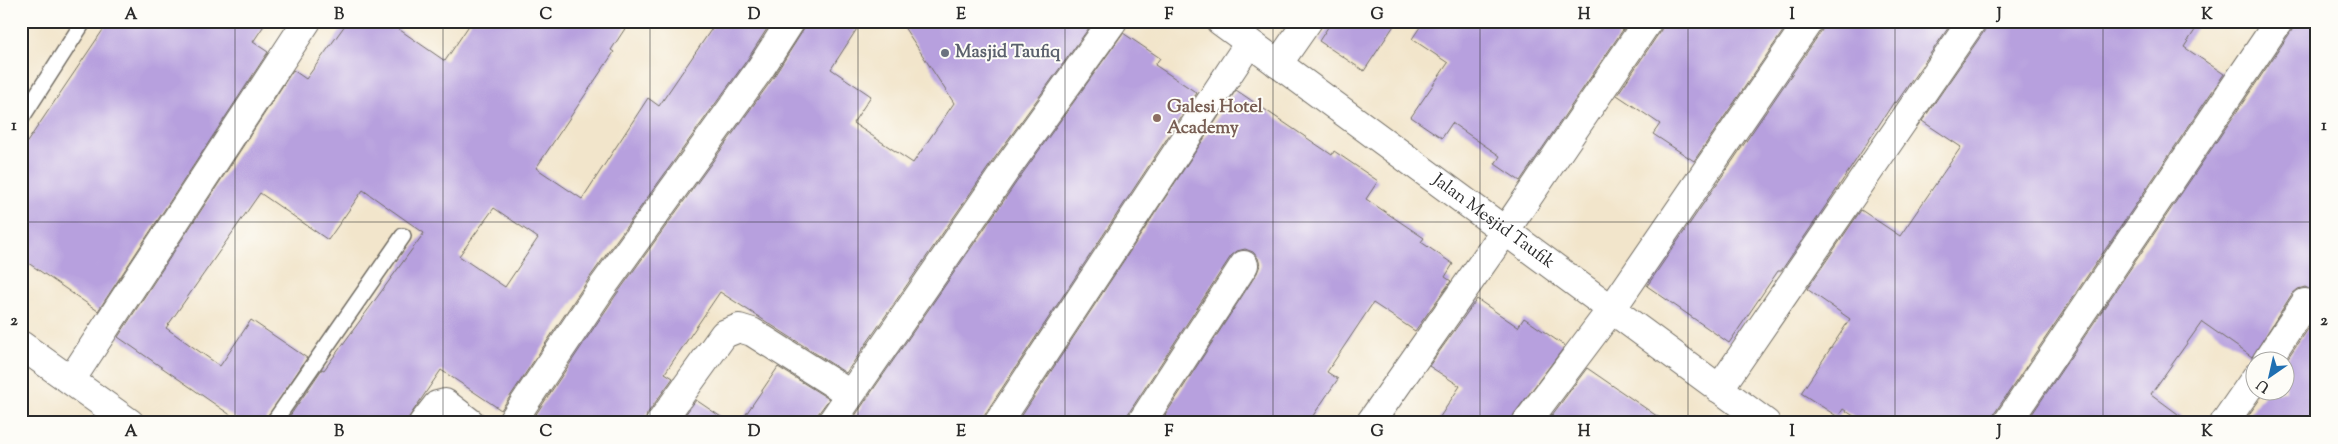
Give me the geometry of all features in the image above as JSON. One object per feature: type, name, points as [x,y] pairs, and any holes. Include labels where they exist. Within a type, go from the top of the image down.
[{"type":"street","points":[[71,380],[307,21]]},
{"type":"street","points":[[511,423],[603,286],[760,69],[792,21]]},
{"type":"street","points":[[831,423],[1113,21]]},
{"type":"street","name":"Jalan Mesjid Taufik","points":[[1220,21],[1766,423]]},
{"type":"street","points":[[1278,64],[1308,21]]},
{"type":"street","points":[[1370,423],[1505,231],[1648,21]]},
{"type":"street","points":[[1526,423],[1611,310],[1809,21]]},
{"type":"street","points":[[1719,389],[1972,21]]},
{"type":"street","points":[[2007,423],[2280,21]]},
{"type":"street","points":[[998,423],[1249,43]]},
{"type":"street","points":[[1142,423],[1244,265]]},
{"type":"street","points":[[2273,352],[2305,304]]},
{"type":"street","points":[[660,423],[724,334],[739,328],[752,332],[850,394]]},
{"type":"street","points":[[21,345],[130,423]]},
{"type":"street","points":[[2224,423],[2246,391]]},
{"type":"street","points":[[423,423],[437,405],[445,403],[471,423]]},
{"type":"lane","points":[[21,120],[84,21]]},
{"type":"lane","points":[[273,423],[403,236]]},
{"type":"building","points":[[109,21],[267,21],[253,42],[268,52],[98,311],[21,258],[21,151]]},
{"type":"building","points":[[348,21],[387,21],[445,61],[472,21],[630,21],[611,50],[614,52],[536,168],[582,199],[648,98],[659,106],[717,21],[772,21],[747,60],[590,277],[501,410],[441,370],[405,423],[285,423],[322,369],[324,370],[424,233],[363,190],[328,240],[260,193],[166,328],[220,366],[251,320],[307,358],[264,423],[242,423],[118,337],[293,70],[306,79]],"holes":[[[494,208],[538,238],[505,287],[459,256]]]},
{"type":"building","points":[[807,21],[862,21],[831,69],[871,96],[853,123],[913,163],[954,103],[900,21],[1094,21],[994,159],[846,373],[720,292],[665,373],[673,378],[647,414],[645,423],[530,423],[616,295],[773,78],[804,29]]},
{"type":"building","points":[[1332,21],[1397,21],[1364,71],[1319,41]]},
{"type":"building","points":[[1424,21],[1629,21],[1520,181],[1495,164],[1500,156],[1452,123],[1442,138],[1411,117],[1448,63],[1412,39]]},
{"type":"building","points":[[1663,21],[1790,21],[1694,161],[1653,134],[1660,124],[1617,95],[1661,30]]},
{"type":"building","points":[[1824,21],[1953,21],[1896,103],[1894,102],[1781,271],[1778,271],[1729,343],[1647,286],[1822,30]]},
{"type":"building","points":[[1987,21],[2201,21],[2184,47],[2224,74],[1994,414],[1992,423],[1864,423],[1843,409],[1838,417],[1801,393],[1850,319],[1807,289],[1861,210],[1900,236],[1961,147],[1922,121],[1985,30]]},
{"type":"building","points":[[2294,21],[2306,21],[2317,29],[2317,293],[2305,287],[2298,289],[2292,294],[2255,352],[2246,353],[2202,322],[2151,394],[2190,423],[2026,423],[2292,30]]},
{"type":"building","points":[[1123,33],[1160,58],[1155,65],[1197,93],[985,414],[982,423],[850,423],[1020,177]]},
{"type":"building","points":[[1236,90],[1332,155],[1334,151],[1378,181],[1366,199],[1424,238],[1421,242],[1453,264],[1445,277],[1451,281],[1415,331],[1373,303],[1327,372],[1338,379],[1308,423],[1160,423],[1257,273],[1260,265],[1258,258],[1253,252],[1245,249],[1237,251],[1231,256],[1128,414],[1125,423],[1017,423]]},
{"type":"building","points":[[1477,299],[1518,327],[1524,318],[1565,346],[1514,414],[1511,423],[1436,423],[1460,386],[1429,366]]},
{"type":"building","points":[[2317,314],[2317,423],[2243,423],[2258,402],[2296,402],[2296,352],[2292,352]]},
{"type":"building","points":[[778,367],[829,399],[818,414],[816,423],[740,423]]},
{"type":"building","points":[[1587,368],[1667,423],[1546,423]]},
{"type":"building","points":[[696,400],[730,423],[679,423]]},
{"type":"place","name":"Masjid Taufiq","points":[[945,53]]},
{"type":"place","name":"Galesi Hotel Academy","points":[[1157,118]]}]
